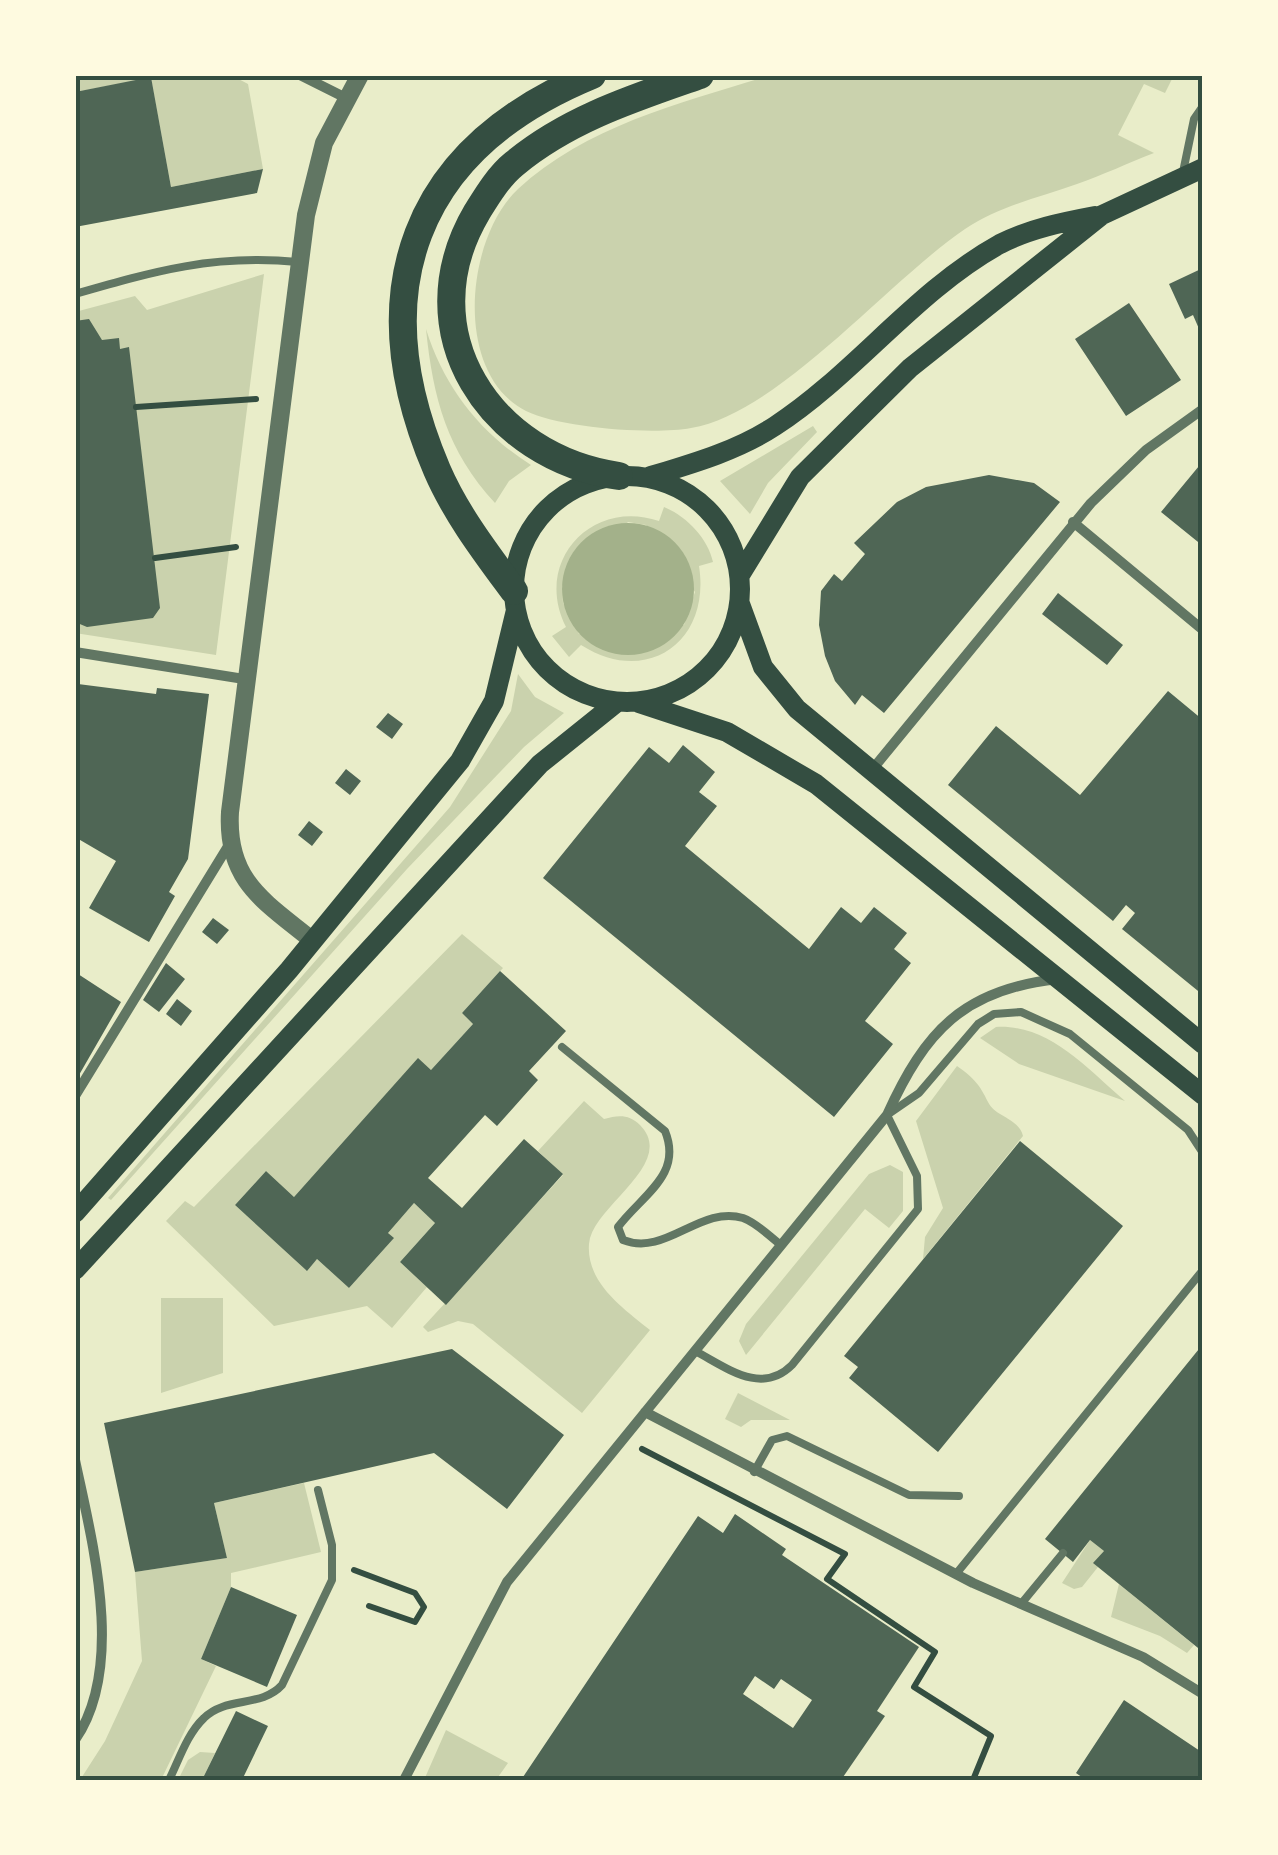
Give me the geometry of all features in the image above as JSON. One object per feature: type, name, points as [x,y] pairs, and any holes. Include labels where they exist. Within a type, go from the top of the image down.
[{"type":"highway","points":[[515,600],[456,508],[424,434],[405,342],[409,262],[421,221],[463,156],[519,110],[592,75]]},
{"type":"highway","points":[[633,477],[584,471],[562,461],[517,432],[492,407],[468,376],[455,346],[449,306],[453,271],[467,230],[512,166],[576,122],[700,75]]},
{"type":"main road","points":[[740,575],[800,477],[851,423],[948,336],[1102,215],[1203,168]]},
{"type":"main road","points":[[75,1214],[313,940],[472,744],[494,701],[524,543],[553,504],[595,480],[633,477],[738,446],[774,426],[963,270],[1001,244],[1054,225],[1102,215]]},
{"type":"main road","points":[[75,1270],[540,764],[627,702],[663,697],[706,670],[723,651],[740,602],[740,575],[716,518],[685,491],[633,477]]},
{"type":"main road","points":[[515,600],[523,634],[552,674],[572,689],[727,732],[816,784],[1203,1095]]},
{"type":"main road","points":[[740,602],[763,666],[781,693],[1203,1044]]},
{"type":"street","points":[[300,75],[346,98]]},
{"type":"street","points":[[313,940],[241,878],[230,843],[244,679],[298,262],[314,177],[346,98],[360,75]]},
{"type":"street","points":[[870,770],[1074,522],[1146,450],[1203,409]]},
{"type":"street","points":[[1074,522],[1203,630]]},
{"type":"street","points":[[75,652],[244,679]]},
{"type":"street","points":[[75,1096],[230,843]]},
{"type":"street","points":[[404,1780],[498,1594],[887,1115],[909,1071],[963,1008],[1006,986],[1061,979]]},
{"type":"street","points":[[644,1412],[956,1574],[1143,1657],[1203,1694]]},
{"type":"street","points":[[75,1460],[94,1550],[100,1627],[93,1703],[75,1740]]},
{"type":"lane","points":[[1182,176],[1194,119],[1203,106]]},
{"type":"lane","points":[[75,294],[202,260],[298,262]]},
{"type":"lane","points":[[695,1350],[748,1378],[772,1380],[792,1366],[918,1209],[918,1176],[887,1115],[919,1093],[978,1024],[994,1014],[1021,1012],[1070,1034],[1188,1130],[1203,1153]]},
{"type":"lane","points":[[562,1047],[665,1130],[670,1144],[668,1172],[618,1227],[623,1240],[646,1245],[730,1216],[753,1222],[782,1245]]},
{"type":"lane","points":[[956,1574],[1203,1270]]},
{"type":"lane","points":[[754,1472],[772,1440],[787,1436],[909,1495],[960,1496]]},
{"type":"lane","points":[[169,1780],[202,1719],[224,1706],[274,1694],[282,1684],[332,1580],[334,1562],[318,1490]]},
{"type":"lane","points":[[1020,1604],[1063,1553]]},
{"type":"path","points":[[136,407],[241,397],[282,402]]},
{"type":"path","points":[[155,558],[226,546],[262,547]]},
{"type":"path","points":[[623,1439],[844,1554],[827,1579],[935,1652],[914,1687],[991,1736],[973,1780]]},
{"type":"path","points":[[334,1562],[415,1593],[424,1607],[414,1622],[370,1606]]},
{"type":"shaded area","points":[[75,75],[231,75],[248,84],[263,169],[171,187],[151,78],[75,92]]},
{"type":"shaded area","points":[[771,75],[1174,75],[1165,93],[1144,84],[1118,135],[1154,153],[1005,208],[965,229],[796,372],[725,417],[674,430],[607,428],[542,417],[526,411],[503,393],[487,368],[477,338],[475,305],[478,271],[487,240],[500,211],[518,189],[574,148],[605,132],[671,106]]},
{"type":"shaded area","points":[[264,274],[216,655],[75,633],[75,312],[135,296],[147,310]]},
{"type":"shaded area","points":[[426,329],[443,370],[466,407],[496,438],[531,465],[509,481],[495,503],[465,464],[445,422]]},
{"type":"shaded area","points":[[813,426],[817,432],[768,483],[750,514],[720,481]]},
{"type":"shaded area","points":[[664,507],[680,516],[701,536],[713,562],[699,566],[700,593],[695,616],[684,635],[669,650],[651,658],[629,661],[606,657],[581,645],[569,657],[552,636],[566,627],[558,603],[557,580],[563,559],[591,527],[611,519],[634,516],[659,521]],"holes":[[[628,522],[646,525],[695,592],[684,625],[579,634],[563,603],[562,586]]]},
{"type":"shaded area","points":[[628,523],[653,528],[675,542],[689,564],[694,589],[689,614],[675,636],[653,650],[628,655],[603,650],[581,636],[567,614],[562,589],[567,564],[581,542],[603,528]]},
{"type":"shaded area","points":[[518,674],[535,697],[564,713],[524,747],[407,869],[111,1200],[108,1198],[450,807],[511,711]]},
{"type":"shaded area","points":[[462,934],[503,968],[462,1013],[473,1024],[431,1070],[418,1059],[294,1197],[266,1171],[235,1205],[306,1270],[317,1259],[349,1288],[393,1239],[388,1233],[414,1203],[435,1223],[400,1262],[427,1287],[392,1328],[367,1306],[274,1326],[166,1221],[185,1201],[194,1207]]},
{"type":"shaded area","points":[[996,1027],[1015,1028],[1051,1041],[1125,1101],[1019,1064],[980,1038]]},
{"type":"shaded area","points":[[957,1066],[976,1082],[991,1107],[1017,1125],[1023,1136],[923,1259],[925,1237],[943,1208],[916,1121]]},
{"type":"shaded area","points":[[584,1101],[604,1119],[632,1119],[649,1140],[641,1170],[604,1215],[589,1244],[600,1283],[650,1330],[582,1413],[473,1324],[458,1321],[428,1332],[423,1327],[563,1175],[538,1151]]},
{"type":"shaded area","points":[[890,1165],[903,1172],[903,1211],[889,1228],[865,1209],[746,1355],[739,1341],[746,1324],[869,1174]]},
{"type":"shaded area","points":[[161,1298],[223,1298],[223,1373],[161,1393]]},
{"type":"shaded area","points":[[738,1393],[790,1420],[751,1420],[741,1427],[725,1419]]},
{"type":"shaded area","points":[[304,1483],[321,1552],[231,1573],[231,1587],[201,1659],[216,1666],[161,1780],[80,1780],[105,1741],[142,1661],[135,1572],[227,1558],[214,1503]]},
{"type":"shaded area","points":[[1090,1540],[1104,1551],[1094,1563],[1098,1567],[1082,1587],[1074,1589],[1062,1583]]},
{"type":"shaded area","points":[[1119,1584],[1194,1645],[1187,1653],[1160,1636],[1111,1617]]},
{"type":"shaded area","points":[[446,1730],[508,1763],[496,1780],[424,1780]]},
{"type":"shaded area","points":[[200,1752],[215,1753],[202,1780],[178,1780],[188,1760]]},
{"type":"building","points":[[151,77],[171,187],[263,169],[257,193],[75,227],[75,92]]},
{"type":"building","points":[[1203,268],[1203,338],[1193,315],[1185,319],[1169,284]]},
{"type":"building","points":[[1129,303],[1181,380],[1126,416],[1075,339]]},
{"type":"building","points":[[89,319],[102,340],[119,338],[120,349],[129,347],[160,608],[153,618],[87,627],[75,622],[75,321]]},
{"type":"building","points":[[1199,466],[1203,470],[1203,546],[1161,512]]},
{"type":"building","points":[[989,475],[1034,483],[1060,502],[884,713],[862,695],[855,705],[835,681],[825,656],[819,625],[821,591],[834,574],[842,581],[865,554],[854,543],[897,502],[926,487]]},
{"type":"building","points":[[1058,593],[1123,645],[1107,665],[1042,614]]},
{"type":"building","points":[[75,675],[79,675],[78,684],[156,694],[157,688],[209,694],[188,859],[169,892],[175,896],[149,942],[89,908],[116,861],[75,837]]},
{"type":"building","points":[[1168,691],[1203,720],[1203,995],[1122,929],[1135,913],[1126,905],[1113,921],[948,785],[996,726],[1080,795]]},
{"type":"building","points":[[388,713],[403,724],[392,739],[376,727]]},
{"type":"building","points":[[683,745],[715,772],[699,792],[717,806],[685,846],[809,949],[841,907],[861,923],[874,907],[907,933],[894,949],[911,963],[865,1021],[893,1044],[834,1117],[543,878],[649,747],[669,763]]},
{"type":"building","points":[[346,769],[361,781],[350,795],[335,783]]},
{"type":"building","points":[[309,821],[323,832],[312,846],[298,835]]},
{"type":"building","points":[[213,918],[229,930],[217,944],[202,932]]},
{"type":"building","points":[[166,963],[185,979],[159,1012],[143,1000]]},
{"type":"building","points":[[500,971],[566,1031],[529,1071],[538,1080],[497,1126],[485,1115],[428,1178],[462,1208],[524,1139],[563,1174],[446,1305],[400,1262],[435,1223],[414,1203],[388,1233],[394,1238],[349,1288],[317,1259],[307,1271],[235,1205],[266,1171],[294,1197],[418,1058],[431,1070],[473,1024],[462,1013]]},
{"type":"building","points":[[78,974],[121,1002],[75,1082],[75,979]]},
{"type":"building","points":[[177,999],[192,1011],[181,1026],[166,1014]]},
{"type":"building","points":[[1020,1141],[1123,1226],[938,1452],[849,1378],[858,1367],[844,1356]]},
{"type":"building","points":[[1203,1344],[1203,1652],[1093,1563],[1104,1551],[1090,1540],[1073,1562],[1045,1539]]},
{"type":"building","points":[[452,1349],[564,1435],[507,1509],[434,1453],[214,1503],[227,1558],[135,1572],[104,1423]]},
{"type":"building","points":[[735,1514],[786,1549],[782,1555],[919,1647],[877,1711],[885,1716],[841,1780],[521,1780],[698,1516],[723,1533]],"holes":[[[755,1676],[774,1689],[781,1679],[812,1700],[793,1728],[743,1694]]]},
{"type":"building","points":[[231,1587],[297,1615],[267,1687],[201,1659]]},
{"type":"building","points":[[1124,1700],[1203,1753],[1203,1780],[1086,1780],[1076,1773]]},
{"type":"building","points":[[236,1711],[268,1726],[242,1780],[202,1780]]}]
